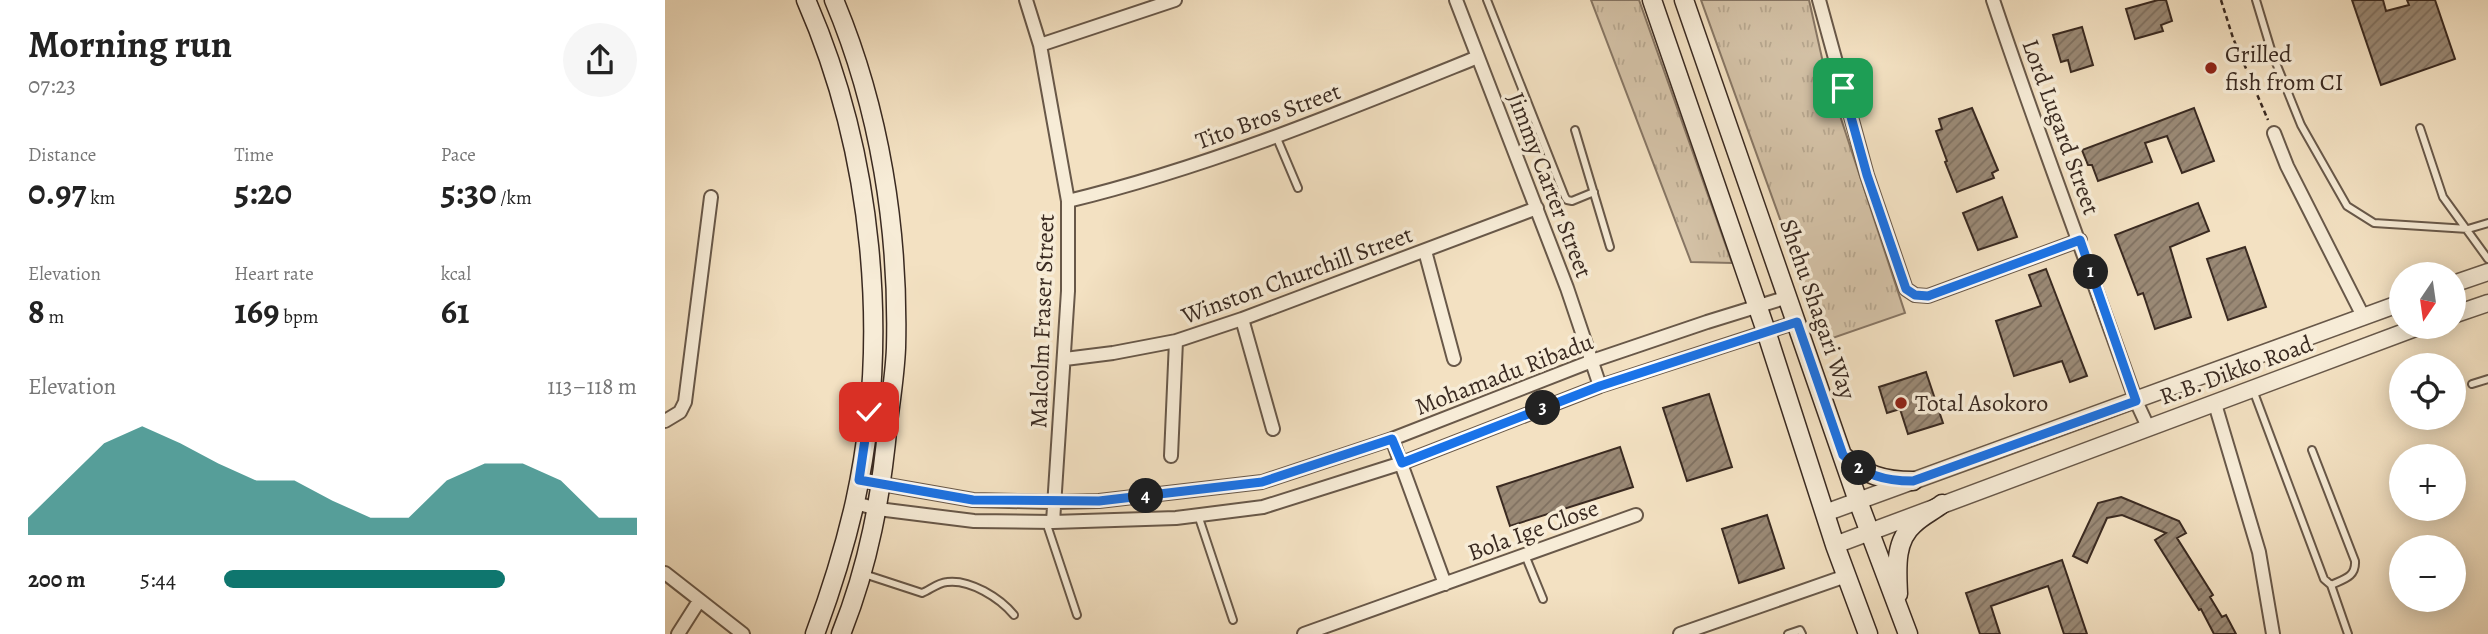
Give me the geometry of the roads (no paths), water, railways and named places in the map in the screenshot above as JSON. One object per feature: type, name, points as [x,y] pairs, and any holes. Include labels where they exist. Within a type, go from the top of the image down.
[{"type":"main road","points":[[806,0],[838,84],[854,151],[873,295],[874,346],[869,412],[855,503],[828,599],[815,634]]},
{"type":"main road","points":[[834,0],[873,118],[881,154],[891,232],[896,350],[878,509],[862,573],[841,634]]},
{"type":"main road","points":[[1652,0],[1766,331],[1835,545],[1868,634]]},
{"type":"main road","name":"Shehu Shagari Way","points":[[1685,0],[1858,501],[1908,634]]},
{"type":"main road","points":[[1843,455],[1869,474],[1890,481],[1913,481]]},
{"type":"main road","points":[[1899,611],[1897,567],[1900,545],[1914,523],[1942,504]]},
{"type":"street","name":"Malcolm Fraser Street","points":[[1026,0],[1040,44],[1067,201],[1068,291],[1065,359],[1050,522]]},
{"type":"street","points":[[1040,44],[1175,0]]},
{"type":"street","name":"Jimmy Carter Street","points":[[1456,0],[1537,208],[1600,386]]},
{"type":"street","points":[[1819,0],[1867,175],[1906,289],[1915,295],[1928,296],[2080,240]]},
{"type":"street","name":"Lord Lugard Street","points":[[1993,0],[2147,427]]},
{"type":"street","name":"Tito Bros Street","points":[[1067,201],[1118,189],[1207,161],[1478,57]]},
{"type":"street","points":[[2274,133],[2287,166],[2364,316]]},
{"type":"street","points":[[665,421],[680,412],[685,402],[712,197]]},
{"type":"street","name":"Winston Churchill Street","points":[[1065,359],[1176,341],[1242,320],[1537,208]]},
{"type":"street","points":[[1425,251],[1454,359]]},
{"type":"street","points":[[2466,280],[2488,272]]},
{"type":"street","name":"Mohamadu Ribadu","points":[[859,480],[973,500],[1053,502],[1099,501],[1262,482],[1392,439],[1592,361],[1788,298]]},
{"type":"street","points":[[2466,310],[2488,303]]},
{"type":"street","name":"R.B. Dikko Road","points":[[1825,513],[2389,307]]},
{"type":"street","points":[[1242,320],[1273,429]]},
{"type":"street","name":"Mohamadu Ribadu","points":[[855,503],[878,509],[974,521],[1050,522],[1198,515],[1263,508],[1402,463],[1600,386],[1797,322]]},
{"type":"street","name":"R.B. Dikko Road","points":[[1835,545],[2389,338]]},
{"type":"street","points":[[1171,456],[1176,341]]},
{"type":"street","points":[[2215,404],[2259,552],[2273,634]]},
{"type":"street","name":"Bola Ige Close","points":[[1392,439],[1445,584]]},
{"type":"street","name":"Bola Ige Close","points":[[1304,634],[1636,515]]},
{"type":"street","points":[[665,573],[743,634]]},
{"type":"street","points":[[1680,634],[1846,576]]},
{"type":"street","points":[[678,634],[699,601]]},
{"type":"lane","points":[[1487,0],[1565,197],[1572,201],[1594,192]]},
{"type":"lane","points":[[2256,0],[2272,53],[2301,125],[2347,206],[2374,223],[2467,229],[2488,223]]},
{"type":"lane","points":[[2420,128],[2450,211],[2467,229],[2488,259]]},
{"type":"lane","points":[[1574,130],[1611,247]]},
{"type":"lane","points":[[1276,136],[1299,188]]},
{"type":"lane","points":[[2472,384],[2488,379]]},
{"type":"lane","points":[[2252,388],[2324,579],[2332,585],[2348,634]]},
{"type":"lane","points":[[2312,450],[2355,561],[2356,570],[2352,575],[2332,585]]},
{"type":"lane","points":[[1198,515],[1233,620]]},
{"type":"lane","points":[[1050,522],[1077,615]]},
{"type":"lane","points":[[1525,555],[1543,599]]},
{"type":"lane","points":[[862,573],[922,593],[938,584],[960,582],[996,598],[1014,615]]},
{"type":"lane","points":[[1788,634],[1800,630],[1802,634]]},
{"type":"place","name":"Grilled fish from CI","points":[[2211,68]]},
{"type":"place","name":"Total Asokoro","points":[[1901,403]]}]
